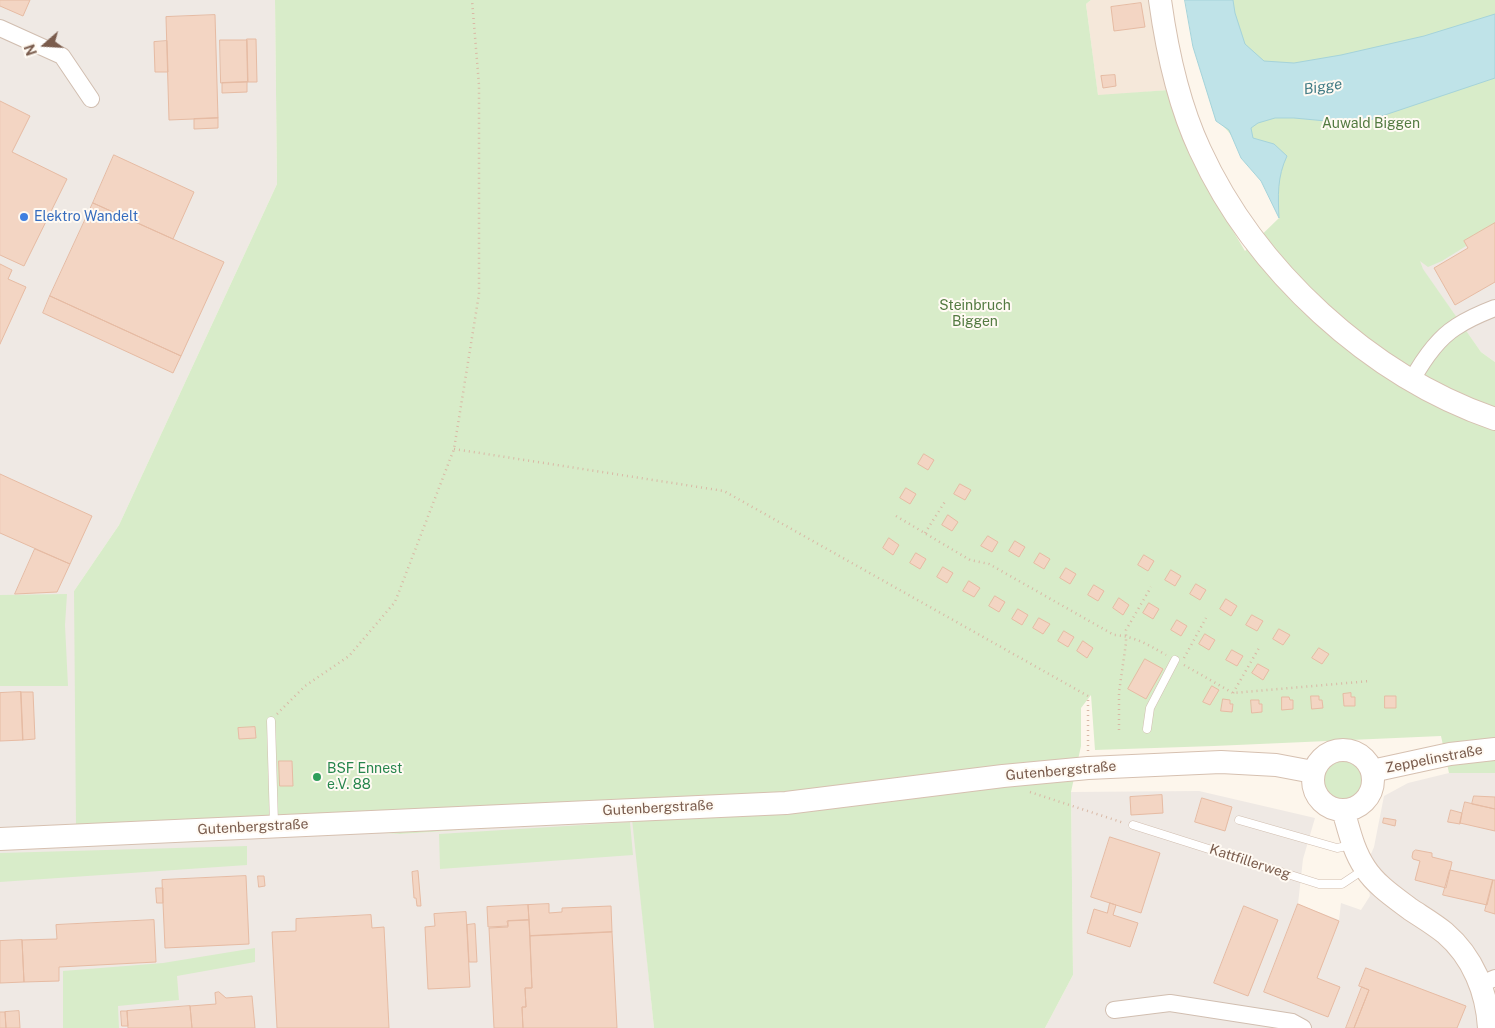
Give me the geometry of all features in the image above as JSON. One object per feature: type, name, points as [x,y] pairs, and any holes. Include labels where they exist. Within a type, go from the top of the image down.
[{"type":"main road","points":[[1160,0],[1166,41],[1180,96],[1194,135],[1214,178],[1242,223],[1274,264],[1337,327],[1370,353],[1412,380],[1459,404],[1495,419]]},
{"type":"main road","name":"Zeppelinstraße","points":[[1313,772],[1324,756],[1342,749],[1361,755],[1368,762],[1372,771],[1372,790],[1361,805],[1343,810]]},
{"type":"main road","name":"Zeppelinstraße","points":[[1372,771],[1450,754],[1495,749]]},
{"type":"main road","name":"Gutenbergstraße","points":[[0,839],[786,803],[1003,776],[1088,768],[1221,762],[1276,765],[1313,772]]},
{"type":"main road","points":[[1313,772],[1314,790],[1319,798],[1326,805],[1334,809],[1343,810],[1353,844],[1365,868],[1389,894],[1445,933],[1488,981],[1489,1028]]},
{"type":"street","points":[[0,28],[62,56],[91,99]]},
{"type":"street","points":[[1412,380],[1421,363],[1436,344],[1456,327],[1495,308]]},
{"type":"street","points":[[1114,1010],[1170,1003],[1292,1022],[1303,1028]]},
{"type":"lane","points":[[1147,729],[1150,708],[1175,660]]},
{"type":"lane","points":[[271,721],[274,826]]},
{"type":"lane","points":[[1239,820],[1337,848],[1353,844]]},
{"type":"lane","name":"Kattfillerweg","points":[[1133,825],[1320,884],[1342,884],[1365,868]]},
{"type":"path","points":[[271,721],[304,686],[349,656],[395,602],[454,449],[479,294],[479,85],[472,0]]},
{"type":"path","points":[[454,449],[724,492],[1088,696],[1088,768]]},
{"type":"path","points":[[925,533],[946,500]]},
{"type":"path","points":[[896,516],[970,560],[989,564],[1114,635],[1126,636],[1141,641],[1175,660]]},
{"type":"path","points":[[1119,730],[1118,692],[1126,643],[1126,630],[1151,587]]},
{"type":"path","points":[[1206,618],[1180,663],[1233,694],[1370,681]]},
{"type":"path","points":[[1233,694],[1259,648]]},
{"type":"path","points":[[1003,776],[1013,787],[1133,825]]},
{"type":"shaded area","points":[[0,0],[275,0],[277,184],[119,525],[74,591],[274,826],[400,834],[633,819],[654,1028],[0,1028]]},
{"type":"shaded area","points":[[1091,0],[1150,0],[1169,90],[1098,96],[1086,4]]},
{"type":"shaded area","points":[[1495,208],[1495,362],[1481,352],[1416,260]]},
{"type":"shaded area","points":[[1449,773],[1495,773],[1495,978],[1481,984],[1489,1028],[1045,1028],[1073,975],[1071,792],[1199,791],[1315,818],[1303,859],[1298,904],[1339,920],[1341,903],[1361,910],[1370,896],[1365,868],[1374,847],[1384,796],[1408,783]]},
{"type":"green space","points":[[275,0],[1091,0],[1086,4],[1098,95],[1169,90],[1201,177],[1245,251],[1279,218],[1268,192],[1247,156],[1222,125],[1216,121],[1200,69],[1186,0],[1495,0],[1495,228],[1442,261],[1428,267],[1420,261],[1423,269],[1481,352],[1495,362],[1495,773],[1449,773],[1441,736],[1095,750],[1091,695],[1081,708],[1081,746],[1071,792],[1073,975],[1045,1028],[654,1028],[632,819],[400,834],[274,826],[76,828],[74,591],[119,525],[277,184]]},
{"type":"green space","points":[[67,594],[65,625],[68,686],[0,686],[0,595]]},
{"type":"green space","points":[[1345,757],[1357,761],[1363,767],[1367,779],[1363,791],[1357,797],[1345,801],[1333,797],[1327,791],[1323,779],[1327,767],[1333,761]]},
{"type":"green space","points":[[630,822],[633,855],[440,869],[439,834]]},
{"type":"green space","points":[[247,846],[247,865],[0,882],[0,853]]},
{"type":"green space","points":[[255,948],[255,962],[177,976],[179,1000],[118,1006],[119,1028],[63,1028],[63,971],[163,963]]},
{"type":"water","name":"Bigge","points":[[1185,0],[1233,0],[1245,44],[1264,61],[1294,63],[1341,55],[1424,36],[1495,14],[1495,78],[1358,124],[1294,118],[1275,118],[1258,123],[1251,128],[1253,138],[1274,144],[1287,156],[1280,179],[1278,194],[1279,218],[1261,181],[1241,158],[1229,130],[1216,121],[1193,47]]},
{"type":"building","points":[[0,0],[30,0],[23,16],[0,6]]},
{"type":"building","points":[[1141,3],[1145,27],[1114,31],[1111,7]]},
{"type":"building","points":[[215,15],[218,118],[169,120],[166,17]]},
{"type":"building","points":[[247,39],[256,39],[257,82],[248,82]]},
{"type":"building","points":[[220,40],[247,40],[248,82],[221,83]]},
{"type":"building","points":[[167,41],[168,72],[155,72],[154,42]]},
{"type":"building","points":[[1115,75],[1116,86],[1103,88],[1101,76]]},
{"type":"building","points":[[247,82],[247,92],[222,93],[222,83]]},
{"type":"building","name":"Elektro Wandelt","points":[[0,101],[30,116],[12,152],[67,179],[24,266],[0,255]]},
{"type":"building","points":[[218,118],[218,128],[194,129],[194,119]]},
{"type":"building","points":[[114,155],[194,192],[173,239],[93,203]]},
{"type":"building","points":[[93,203],[224,262],[181,356],[50,296]]},
{"type":"building","points":[[1495,223],[1495,282],[1455,305],[1434,268],[1468,248],[1464,241]]},
{"type":"building","points":[[0,264],[12,270],[8,279],[26,287],[0,344]]},
{"type":"building","points":[[50,296],[181,356],[173,373],[43,313]]},
{"type":"building","points":[[924,454],[934,460],[928,470],[918,464]]},
{"type":"building","points":[[0,474],[92,516],[70,564],[0,533]]},
{"type":"building","points":[[960,484],[971,490],[965,500],[954,494]]},
{"type":"building","points":[[906,488],[916,494],[910,504],[900,498]]},
{"type":"building","points":[[948,515],[958,522],[952,531],[942,525]]},
{"type":"building","points":[[988,536],[998,542],[992,552],[981,546]]},
{"type":"building","points":[[889,538],[899,545],[893,555],[883,548]]},
{"type":"building","points":[[1015,541],[1025,547],[1019,557],[1009,551]]},
{"type":"building","points":[[35,549],[70,564],[57,592],[15,594]]},
{"type":"building","points":[[916,553],[926,559],[920,569],[910,563]]},
{"type":"building","points":[[1040,553],[1050,559],[1044,569],[1034,563]]},
{"type":"building","points":[[1144,555],[1154,561],[1148,571],[1138,565]]},
{"type":"building","points":[[943,567],[953,573],[947,583],[937,577]]},
{"type":"building","points":[[1066,568],[1076,574],[1070,584],[1060,578]]},
{"type":"building","points":[[1171,570],[1181,576],[1175,586],[1165,580]]},
{"type":"building","points":[[969,581],[980,588],[974,597],[963,591]]},
{"type":"building","points":[[1196,584],[1206,590],[1200,600],[1190,594]]},
{"type":"building","points":[[1094,585],[1104,591],[1098,601],[1088,595]]},
{"type":"building","points":[[995,596],[1005,602],[999,612],[989,606]]},
{"type":"building","points":[[1119,598],[1129,605],[1123,615],[1113,608]]},
{"type":"building","points":[[1226,599],[1237,606],[1231,616],[1220,609]]},
{"type":"building","points":[[1149,603],[1159,609],[1153,619],[1143,613]]},
{"type":"building","points":[[1018,609],[1028,615],[1022,625],[1012,619]]},
{"type":"building","points":[[1252,615],[1263,621],[1257,631],[1246,625]]},
{"type":"building","points":[[1039,618],[1050,624],[1043,634],[1033,628]]},
{"type":"building","points":[[1177,620],[1187,626],[1181,636],[1171,630]]},
{"type":"building","points":[[1279,629],[1290,635],[1283,645],[1273,639]]},
{"type":"building","points":[[1064,631],[1074,637],[1068,647],[1058,641]]},
{"type":"building","points":[[1205,634],[1215,640],[1209,650],[1199,644]]},
{"type":"building","points":[[1083,641],[1093,648],[1087,658],[1077,651]]},
{"type":"building","points":[[1319,648],[1329,654],[1322,664],[1312,658]]},
{"type":"building","points":[[1232,650],[1243,656],[1237,666],[1226,660]]},
{"type":"building","points":[[1145,659],[1163,669],[1146,699],[1128,689]]},
{"type":"building","points":[[1258,664],[1269,670],[1263,680],[1252,673]]},
{"type":"building","points":[[1212,686],[1219,690],[1210,705],[1203,702]]},
{"type":"building","points":[[21,692],[23,740],[0,741],[0,693]]},
{"type":"building","points":[[21,692],[33,692],[35,739],[23,740]]},
{"type":"building","points":[[1351,693],[1351,697],[1355,697],[1355,706],[1344,706],[1343,694]]},
{"type":"building","points":[[1311,696],[1319,696],[1319,700],[1322,700],[1323,708],[1312,709]]},
{"type":"building","points":[[1385,696],[1396,696],[1396,708],[1385,708]]},
{"type":"building","points":[[1282,697],[1289,697],[1290,700],[1293,700],[1293,709],[1282,710]]},
{"type":"building","points":[[1223,699],[1230,700],[1230,704],[1233,704],[1232,712],[1221,711]]},
{"type":"building","points":[[1251,700],[1259,700],[1259,704],[1262,704],[1262,712],[1252,713]]},
{"type":"building","points":[[255,727],[256,738],[239,739],[238,728]]},
{"type":"building","points":[[279,761],[292,761],[293,786],[280,786]]},
{"type":"building","points":[[1162,795],[1163,813],[1131,815],[1130,797]]},
{"type":"building","points":[[1474,796],[1495,797],[1495,809],[1472,804]]},
{"type":"building","points":[[1202,798],[1232,807],[1225,831],[1195,822]]},
{"type":"building","points":[[1465,802],[1495,809],[1495,831],[1460,823]]},
{"type":"building","points":[[1451,810],[1462,813],[1460,824],[1448,822]]},
{"type":"building","points":[[1384,818],[1396,820],[1395,826],[1383,823]]},
{"type":"building","points":[[1110,837],[1160,853],[1141,913],[1091,897]]},
{"type":"building","points":[[1416,850],[1432,853],[1432,857],[1452,862],[1446,888],[1415,880],[1420,861],[1412,857],[1413,852]]},
{"type":"building","points":[[1450,870],[1493,880],[1487,905],[1443,895]]},
{"type":"building","points":[[418,871],[421,906],[417,906],[416,898],[414,898],[412,872]]},
{"type":"building","points":[[246,876],[249,944],[165,948],[162,880]]},
{"type":"building","points":[[258,876],[264,876],[265,886],[259,887]]},
{"type":"building","points":[[1493,880],[1495,880],[1495,914],[1485,911]]},
{"type":"building","points":[[156,888],[163,888],[163,903],[157,903]]},
{"type":"building","points":[[1110,903],[1116,905],[1113,915],[1138,923],[1130,947],[1087,933],[1094,909],[1107,913]]},
{"type":"building","points":[[549,904],[549,913],[562,912],[562,908],[611,906],[612,932],[530,936],[528,905]]},
{"type":"building","points":[[1298,904],[1339,921],[1317,978],[1340,987],[1328,1017],[1264,992]]},
{"type":"building","points":[[528,905],[529,920],[507,921],[508,926],[488,927],[487,907]]},
{"type":"building","points":[[1244,906],[1278,920],[1248,996],[1214,983]]},
{"type":"building","points":[[466,912],[470,987],[428,989],[425,927],[435,926],[434,914]]},
{"type":"building","points":[[371,915],[372,928],[384,927],[389,1028],[277,1028],[272,932],[296,931],[296,919]]},
{"type":"building","points":[[154,920],[156,962],[59,967],[59,981],[24,982],[22,940],[57,939],[56,925]]},
{"type":"building","points":[[529,920],[532,988],[525,988],[526,1007],[522,1007],[523,1028],[494,1028],[489,928],[508,927],[508,921]]},
{"type":"building","points":[[475,924],[477,962],[469,962],[467,925]]},
{"type":"building","points":[[612,932],[617,1028],[523,1028],[522,1007],[526,1007],[525,988],[532,988],[530,936]]},
{"type":"building","points":[[22,940],[24,982],[0,983],[0,941]]},
{"type":"building","points":[[1366,968],[1466,1006],[1457,1028],[1354,1028],[1369,990],[1359,986]]},
{"type":"building","points":[[1362,987],[1369,990],[1354,1028],[1346,1028]]},
{"type":"building","points":[[219,992],[226,998],[252,996],[255,1028],[192,1028],[190,1006],[216,1004],[215,993]]},
{"type":"building","points":[[190,1006],[192,1028],[128,1028],[127,1011]]},
{"type":"building","points":[[19,1011],[20,1028],[6,1028],[5,1012]]},
{"type":"building","points":[[121,1011],[127,1011],[128,1026],[122,1026]]},
{"type":"building","points":[[0,1012],[5,1012],[6,1028],[0,1028]]},
{"type":"place","name":"Elektro Wandelt","points":[[24,217]]},
{"type":"place","name":"BSF Ennest e.V. 88","points":[[317,777]]},
{"type":"park label","name":"Auwald Biggen","points":[[1371,124]]},
{"type":"park label","name":"Steinbruch Biggen","points":[[975,314]]}]
